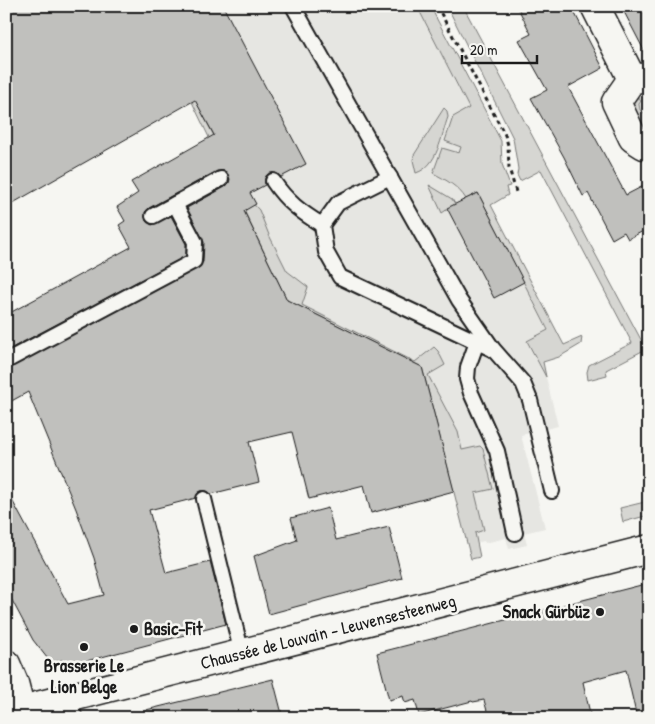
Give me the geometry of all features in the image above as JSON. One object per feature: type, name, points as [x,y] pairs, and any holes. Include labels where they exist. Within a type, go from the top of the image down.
[{"type":"main road","points":[[595,6],[640,78],[616,102],[633,138],[644,145],[649,143]]},
{"type":"main road","name":"Chaussée de Louvain - Leuvensesteenweg","points":[[14,712],[62,710],[242,654],[649,548]]},
{"type":"main road","points":[[6,664],[14,683],[14,712]]},
{"type":"lane","points":[[293,6],[459,300],[492,349],[523,383],[530,400],[552,491]]},
{"type":"lane","points":[[390,177],[338,203],[322,226],[326,252],[340,277],[492,349]]},
{"type":"lane","points":[[153,216],[221,179]]},
{"type":"lane","points":[[273,181],[280,193],[295,207],[322,226]]},
{"type":"lane","points":[[6,361],[194,260],[195,242],[176,204]]},
{"type":"lane","points":[[477,342],[468,366],[467,379],[471,393],[497,451],[514,533]]},
{"type":"lane","points":[[204,499],[242,654]]},
{"type":"path","points":[[437,6],[505,135],[508,145],[509,168],[516,192]]},
{"type":"shaded area","points":[[140,6],[417,6],[506,180],[478,193],[548,331],[527,341],[546,377],[558,426],[521,435],[545,528],[524,533],[527,545],[509,549],[506,538],[467,545],[422,367],[287,300],[192,101]]},
{"type":"shaded area","points":[[146,6],[245,195],[259,210],[287,271],[308,287],[302,305],[415,362],[434,347],[438,351],[445,365],[428,375],[458,432],[462,450],[480,446],[483,449],[493,489],[475,493],[484,530],[475,533],[480,557],[471,559],[422,367],[287,300]]},
{"type":"shaded area","points":[[417,6],[430,6],[501,141],[502,164],[510,186],[506,187],[508,195],[491,205],[564,345],[582,337],[581,344],[559,357],[543,362],[546,377],[527,341],[548,330],[478,193],[466,199],[455,187],[433,173],[442,148],[459,153],[461,147],[445,141],[453,117],[469,108]]},
{"type":"shaded area","points":[[447,6],[463,6],[646,349],[606,370],[607,375],[588,380],[587,372],[589,365],[632,343],[541,170],[520,181],[517,175],[518,169],[513,138]]},
{"type":"shaded area","points":[[639,97],[641,101],[639,104],[640,110],[644,113],[649,113],[649,134],[645,135],[631,102]]},
{"type":"shaded area","points":[[444,108],[447,111],[448,117],[438,150],[429,164],[416,173],[413,160],[414,155]]},
{"type":"shaded area","points":[[429,185],[452,199],[455,204],[442,213]]},
{"type":"shaded area","points":[[649,501],[649,515],[623,522],[620,508]]},
{"type":"building","points":[[6,6],[223,6],[306,164],[281,177],[276,173],[268,174],[265,178],[265,185],[250,193],[256,204],[244,211],[287,300],[422,367],[454,491],[371,513],[364,485],[309,499],[292,432],[249,442],[259,482],[211,494],[207,491],[201,491],[196,498],[149,510],[166,573],[210,562],[226,624],[64,667],[62,660],[51,663],[33,640],[6,589],[6,489],[68,604],[104,595],[94,558],[76,509],[28,392],[6,404],[6,370],[198,268],[203,262],[204,242],[187,208],[225,187],[230,179],[225,171],[217,171],[145,212],[146,221],[152,225],[171,216],[186,244],[186,256],[6,351],[6,315],[131,247],[119,225],[125,221],[117,207],[138,193],[131,182],[214,135],[195,100],[6,207]]},
{"type":"building","points":[[517,6],[571,6],[603,68],[568,87],[626,195],[649,183],[649,228],[628,239],[624,232],[612,239],[588,193],[583,196],[531,98],[547,90],[519,40],[531,34]]},
{"type":"building","points":[[621,6],[649,6],[649,60]]},
{"type":"building","points":[[478,193],[524,282],[494,298],[447,208]]},
{"type":"building","points":[[328,508],[336,540],[389,527],[402,578],[269,614],[254,556],[297,540],[291,518]]},
{"type":"building","points":[[649,583],[649,718],[637,718],[626,670],[583,682],[591,718],[489,718],[484,700],[472,701],[419,715],[415,700],[405,703],[403,696],[389,700],[377,653]]},
{"type":"building","points":[[273,679],[283,718],[147,718],[146,710]]},
{"type":"place","name":"Snack Gürbüz","points":[[600,612]]},
{"type":"place","name":"Basic-Fit","points":[[134,629]]},
{"type":"place","name":"Brasserie Le Lion Belge","points":[[84,647]]}]
